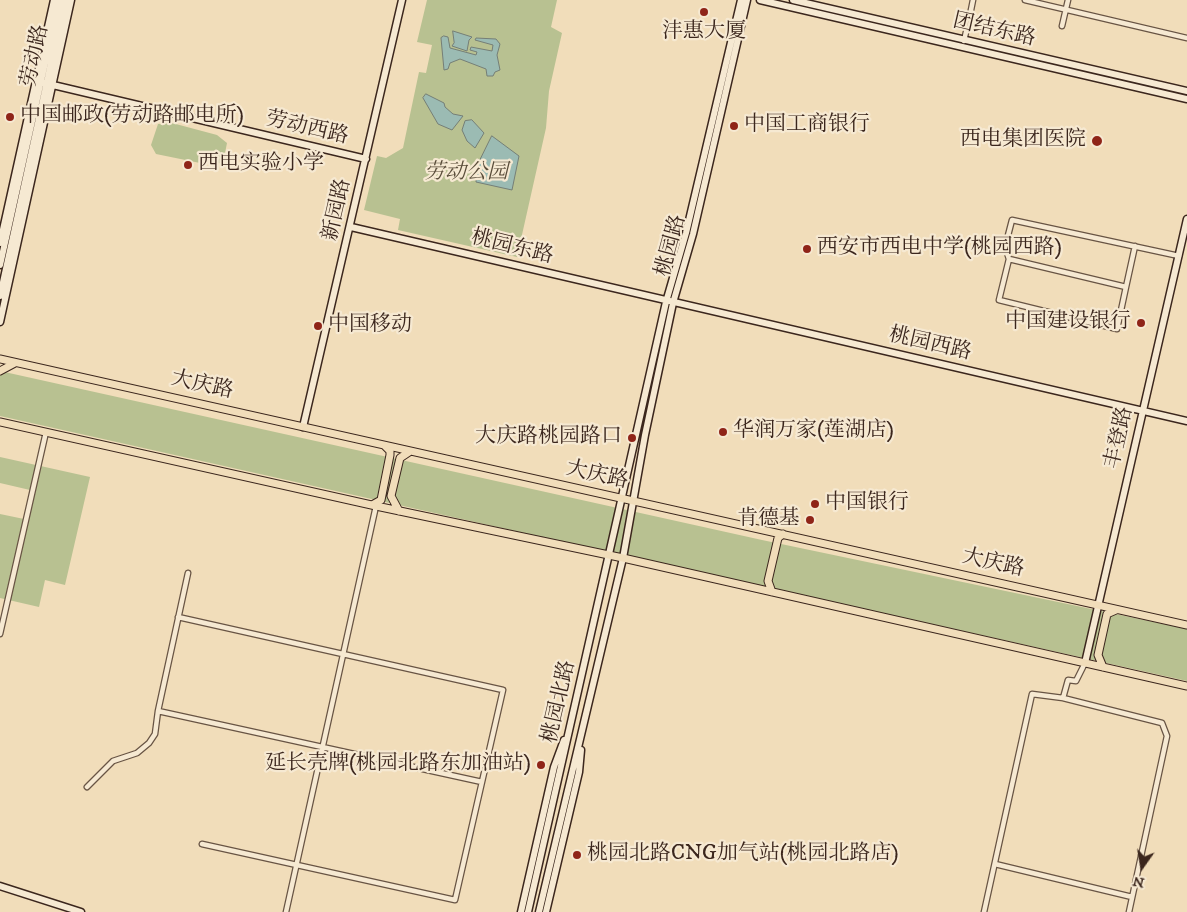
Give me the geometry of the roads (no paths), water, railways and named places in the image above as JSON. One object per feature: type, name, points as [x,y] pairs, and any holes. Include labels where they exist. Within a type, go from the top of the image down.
[{"type":"main road","name":"大庆路","points":[[0,359],[622,500],[783,534],[1187,625]]},
{"type":"main road","points":[[0,371],[15,363]]},
{"type":"main road","points":[[0,422],[374,506],[758,588],[1187,686]]},
{"type":"main road","points":[[374,506],[380,500],[390,455],[385,446]]},
{"type":"main road","points":[[399,511],[392,500],[395,477],[402,454],[412,452]]},
{"type":"main road","points":[[758,588],[763,586],[765,581],[775,537],[771,532]]},
{"type":"main road","points":[[772,592],[768,581],[778,538],[783,534]]},
{"type":"main road","points":[[1086,664],[1095,656],[1104,613],[1099,606]]},
{"type":"main road","points":[[1103,667],[1098,655],[1108,614],[1116,610]]},
{"type":"street","points":[[0,322],[44,83],[54,0]]},
{"type":"street","name":"劳动路","points":[[0,296],[44,83],[59,0]]},
{"type":"street","name":"劳动路","points":[[0,265],[65,0]]},
{"type":"street","points":[[0,243],[44,83],[70,0]]},
{"type":"street","name":"新园路","points":[[303,427],[402,0]]},
{"type":"street","name":"桃园路","points":[[622,500],[741,0]]},
{"type":"street","name":"桃园路","points":[[632,502],[670,302],[693,234],[747,0]]},
{"type":"street","points":[[760,0],[1187,99]]},
{"type":"street","name":"团结东路","points":[[793,0],[1187,92]]},
{"type":"street","points":[[970,15],[973,0]]},
{"type":"street","points":[[1025,0],[1187,38]]},
{"type":"street","points":[[1062,26],[1068,0]]},
{"type":"street","points":[[964,41],[966,32]]},
{"type":"street","name":"劳动西路","points":[[44,83],[366,159]]},
{"type":"street","points":[[1134,246],[1117,329],[999,300],[1009,259],[1005,247],[1012,220],[1134,246],[1179,256]]},
{"type":"street","name":"丰登路","points":[[1099,606],[1187,220]]},
{"type":"street","name":"桃园东路","points":[[350,227],[670,302]]},
{"type":"street","points":[[1009,259],[1126,287]]},
{"type":"street","name":"桃园西路","points":[[670,302],[1187,421]]},
{"type":"street","points":[[0,634],[46,432]]},
{"type":"street","name":"桃园北路","points":[[528,912],[622,500]]},
{"type":"street","name":"桃园北路","points":[[540,912],[623,558],[632,502]]},
{"type":"street","points":[[286,912],[344,654],[374,506]]},
{"type":"street","points":[[87,787],[113,761],[137,753],[149,743],[155,734],[158,711],[188,573]]},
{"type":"street","points":[[178,617],[503,690],[455,900],[202,844]]},
{"type":"street","points":[[1063,698],[1068,680],[1076,681],[1086,664]]},
{"type":"street","points":[[984,912],[1032,694],[1063,698],[1162,723],[1168,736],[1129,912]]},
{"type":"street","points":[[158,711],[482,782]]},
{"type":"street","points":[[521,912],[554,767],[574,716]]},
{"type":"street","points":[[546,912],[579,772],[583,727]]},
{"type":"street","points":[[995,864],[1132,896]]},
{"type":"street","points":[[0,886],[80,912]]},
{"type":"water","points":[[453,31],[472,37],[469,40],[467,51],[452,46],[454,43]]},
{"type":"water","points":[[444,36],[448,37],[450,48],[476,55],[477,52],[470,50],[471,47],[492,51],[493,45],[475,40],[476,38],[496,39],[500,44],[497,55],[500,70],[495,72],[493,76],[487,76],[486,69],[460,59],[450,63],[448,69],[444,70],[441,38]]},
{"type":"water","points":[[426,94],[444,103],[445,107],[453,114],[463,116],[452,130],[438,124],[423,98]]},
{"type":"water","points":[[472,120],[484,133],[475,148],[467,141],[462,130],[465,121]]},
{"type":"water","points":[[492,136],[519,156],[512,190],[476,182],[477,166]]},
{"type":"tunnel","points":[[966,32],[970,15]]},
{"type":"place","name":"沣惠大厦","points":[[704,12]]},
{"type":"place","name":"中国邮政(劳动路邮电所)","points":[[10,117]]},
{"type":"place","name":"中国工商银行","points":[[734,126]]},
{"type":"place","name":"西电集团医院","points":[[1097,141]]},
{"type":"place","name":"西电实验小学","points":[[188,165]]},
{"type":"place","name":"西安市西电中学(桃园西路)","points":[[807,249]]},
{"type":"place","name":"中国建设银行","points":[[1141,323]]},
{"type":"place","name":"中国移动","points":[[318,326]]},
{"type":"place","name":"华润万家(莲湖店)","points":[[723,432]]},
{"type":"place","name":"大庆路桃园路口","points":[[632,438]]},
{"type":"place","name":"中国银行","points":[[815,504]]},
{"type":"place","name":"肯德基","points":[[810,520]]},
{"type":"place","name":"延长壳牌(桃园北路东加油站)","points":[[541,765]]},
{"type":"place","name":"桃园北路CNG加气站(桃园北路店)","points":[[577,855]]},
{"type":"park label","name":"劳动公园","points":[[466,174]]}]
